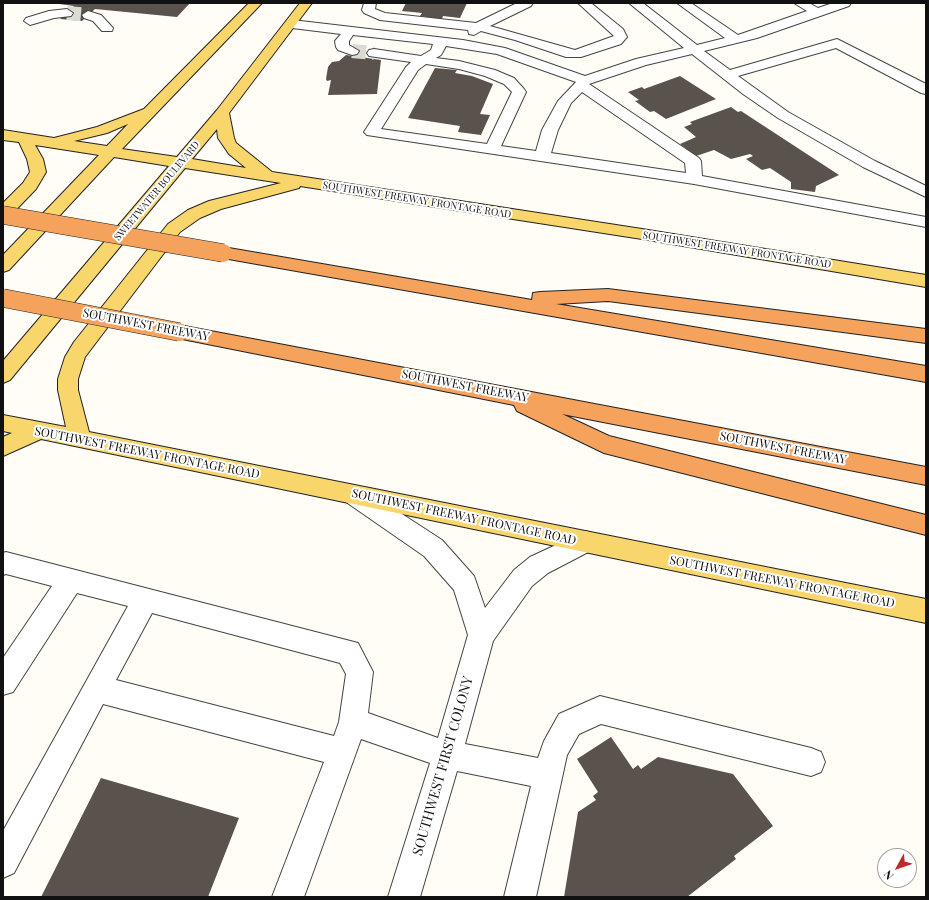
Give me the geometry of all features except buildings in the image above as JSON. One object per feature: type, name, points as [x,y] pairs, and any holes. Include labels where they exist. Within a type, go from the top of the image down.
[{"type":"highway","points":[[3,214],[926,374]]},
{"type":"highway","points":[[499,300],[608,295],[926,336]]},
{"type":"highway","name":"SOUTHWEST FREEWAY","points":[[3,298],[926,476]]},
{"type":"highway","points":[[498,393],[604,444],[926,525]]},
{"type":"main road","points":[[3,266],[150,110],[256,3]]},
{"type":"main road","name":"SWEETWATER BOULEVARD","points":[[3,375],[222,113],[292,24],[306,3]]},
{"type":"main road","points":[[48,142],[102,130],[150,110]]},
{"type":"main road","points":[[222,113],[226,138],[234,151],[269,177]]},
{"type":"main road","name":"SOUTHWEST FREEWAY FRONTAGE ROAD","points":[[3,135],[926,281]]},
{"type":"main road","points":[[3,214],[30,186],[38,172],[35,159],[26,139]]},
{"type":"main road","points":[[80,439],[68,390],[68,379],[75,357],[81,347],[174,228],[194,214],[215,205],[304,182]]},
{"type":"main road","name":"SOUTHWEST FREEWAY FRONTAGE ROAD","points":[[3,423],[926,611]]},
{"type":"main road","points":[[3,447],[38,430]]},
{"type":"street","points":[[370,3],[368,10],[374,14],[384,17],[478,27],[519,37],[562,52],[576,54],[616,41],[621,37],[618,32],[584,3]]},
{"type":"street","points":[[463,44],[478,27],[527,3]]},
{"type":"street","points":[[635,3],[728,75],[783,115],[869,164],[926,192]]},
{"type":"street","points":[[683,3],[736,39]]},
{"type":"street","points":[[800,3],[817,12]]},
{"type":"street","points":[[542,157],[550,130],[564,101],[583,83],[629,66],[752,35],[845,3]]},
{"type":"street","points":[[30,21],[53,14],[67,13]]},
{"type":"street","points":[[88,15],[97,18],[106,28]]},
{"type":"street","points":[[292,24],[463,44],[500,51],[583,83],[693,161],[694,178]]},
{"type":"street","points":[[350,31],[342,41],[343,47],[352,51]]},
{"type":"street","points":[[442,42],[436,52],[413,67],[372,132],[493,148],[542,157],[694,178],[926,222]]},
{"type":"street","points":[[728,75],[801,55],[837,43],[926,90]]},
{"type":"street","points":[[374,54],[459,65],[490,73],[509,81],[520,92],[493,148]]},
{"type":"street","points":[[354,495],[433,548],[465,584],[481,635]]},
{"type":"street","name":"SOUTHWEST FIRST COLONY","points":[[404,897],[431,813],[481,635],[523,578],[539,565],[586,542]]},
{"type":"street","points":[[3,564],[6,563],[349,652],[360,672],[353,722],[288,897]]},
{"type":"street","points":[[3,682],[71,580]]},
{"type":"street","points":[[3,862],[146,599]]},
{"type":"street","points":[[96,689],[342,752]]},
{"type":"street","points":[[520,897],[554,751],[569,724],[600,710],[811,762]]},
{"type":"street","points":[[353,722],[447,755],[549,775]]},
{"type":"tunnel","points":[[67,13],[88,15]]},
{"type":"tunnel","points":[[352,51],[374,53]]}]
